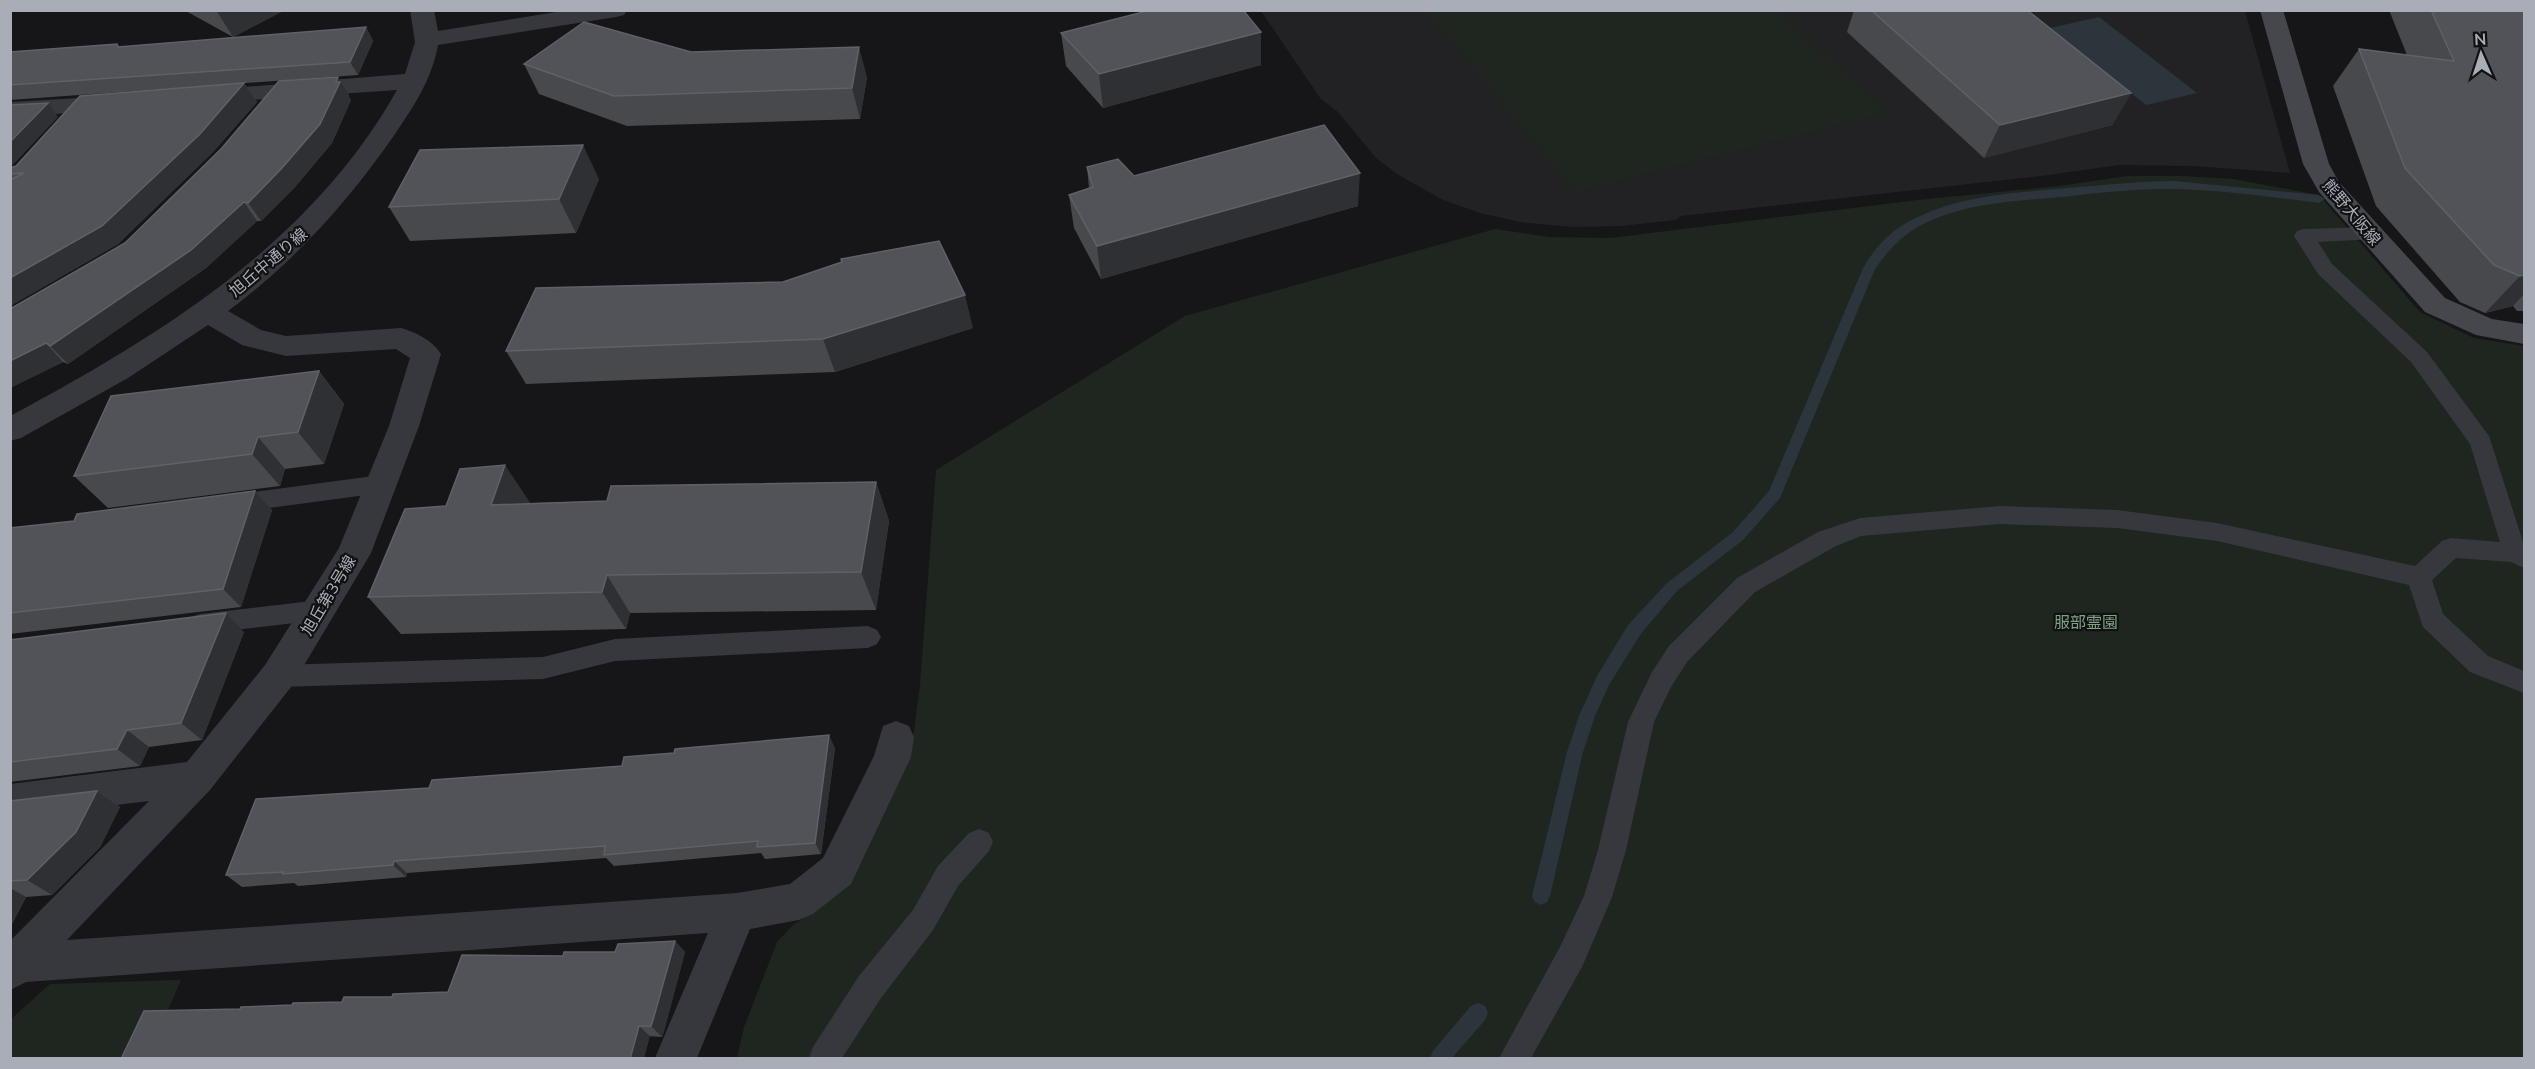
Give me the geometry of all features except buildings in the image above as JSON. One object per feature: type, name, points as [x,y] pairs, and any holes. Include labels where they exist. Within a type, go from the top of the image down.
[{"type":"main road","name":"熊野大阪線","points":[[2271,10],[2319,171],[2328,186],[2435,305],[2486,328],[2524,334]]},
{"type":"street","name":"旭丘中通り線","points":[[10,430],[83,392],[208,312],[308,228],[368,160],[416,81],[427,40],[422,10]]},
{"type":"street","points":[[427,40],[616,10]]},
{"type":"street","points":[[178,98],[416,81]]},
{"type":"street","points":[[261,117],[282,91]]},
{"type":"street","points":[[10,110],[143,101]]},
{"type":"street","points":[[64,129],[85,105]]},
{"type":"street","name":"旭丘第3号線","points":[[14,967],[196,778],[278,675],[354,553],[404,426],[426,354],[401,338],[286,346],[252,338],[208,312]]},
{"type":"street","points":[[14,967],[737,912],[799,901],[837,871],[892,757],[896,737]]},
{"type":"street","points":[[10,801],[196,778]]},
{"type":"street","points":[[676,1059],[737,912]]},
{"type":"lane","points":[[2369,234],[2304,236],[2325,269],[2419,357],[2481,442],[2520,555],[2451,548],[2419,577]]},
{"type":"lane","points":[[207,507],[381,484]]},
{"type":"lane","points":[[1514,1059],[1571,957],[1598,897],[1612,850],[1641,722],[1661,680],[1678,654],[1746,585],[1827,539],[1860,527],[2000,515],[2117,519],[2217,532],[2419,577]]},
{"type":"lane","points":[[2419,577],[2432,620],[2479,664],[2524,682]]},
{"type":"lane","points":[[177,627],[320,610]]},
{"type":"lane","points":[[278,675],[543,668],[615,650],[868,637]]},
{"type":"lane","points":[[824,1059],[870,987],[923,920],[948,876],[979,842]]},
{"type":"shaded area","points":[[1261,11],[2245,11],[2290,173],[2193,166],[2119,165],[2041,176],[1681,216],[1675,220],[1622,226],[1572,227],[1520,222],[1480,213],[1443,200],[1397,174],[1376,158],[1338,112],[1320,98]]},
{"type":"shaded area","points":[[2099,17],[2197,93],[2146,105],[2050,28]]},
{"type":"green space","points":[[1427,11],[1776,11],[1888,112],[1575,192]]},
{"type":"green space","name":"服部霊園","points":[[2127,176],[2233,179],[2319,195],[2420,312],[2474,338],[2524,346],[2524,1058],[737,1058],[744,1027],[777,942],[794,924],[819,909],[847,886],[860,864],[907,760],[914,731],[920,685],[936,470],[1185,316],[1495,229],[1549,237],[1610,238],[1918,200],[2059,186]]},
{"type":"green space","points":[[181,980],[147,1058],[11,1058],[10,1020],[50,984]]},
{"type":"waterway","points":[[1541,896],[1575,752],[1587,716],[1603,681],[1634,630],[1672,587],[1738,536],[1775,494],[1869,268],[1886,245],[1907,228],[1931,215],[1957,207],[2014,197],[2161,185],[2210,187],[2319,199]]},
{"type":"waterway","points":[[1440,1058],[1478,1013]]}]
